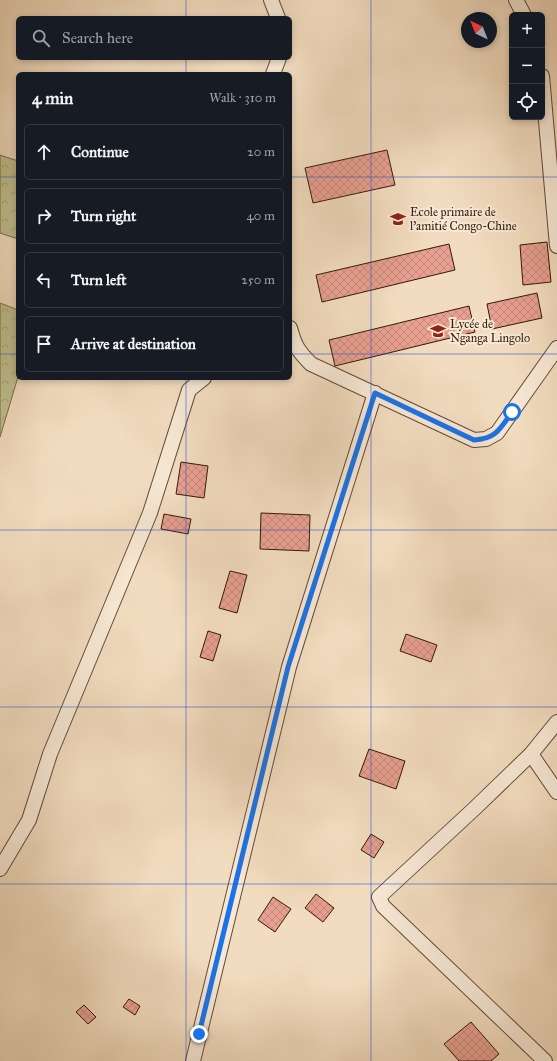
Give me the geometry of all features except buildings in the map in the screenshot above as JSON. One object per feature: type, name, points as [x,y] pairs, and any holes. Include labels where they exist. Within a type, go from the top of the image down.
[{"type":"street","points":[[271,0],[277,16]]},
{"type":"street","points":[[516,0],[522,12]]},
{"type":"street","points":[[273,72],[278,60]]},
{"type":"street","points":[[543,84],[557,246]]},
{"type":"street","points":[[292,335],[295,345],[311,364],[474,440],[486,439],[497,433],[557,348]]},
{"type":"street","points":[[0,869],[29,820],[50,754],[150,513],[189,390],[202,380]]},
{"type":"street","points":[[193,1061],[288,667],[375,393]]},
{"type":"street","points":[[545,1061],[382,906],[379,897],[531,754],[557,722]]},
{"type":"street","points":[[531,754],[557,792]]},
{"type":"green space","points":[[0,155],[16,160],[16,238],[0,233]]},
{"type":"green space","points":[[0,303],[16,309],[17,380],[0,437]]},
{"type":"place","name":"Ecole primaire de l’amitié Congo-Chine","points":[[398,219]]},
{"type":"place","name":"Lycée de Nganga Lingolo","points":[[438,331]]},
{"type":"route","points":[[199,1034],[288,667],[375,393],[474,440],[486,439],[497,433],[512,412]]}]
